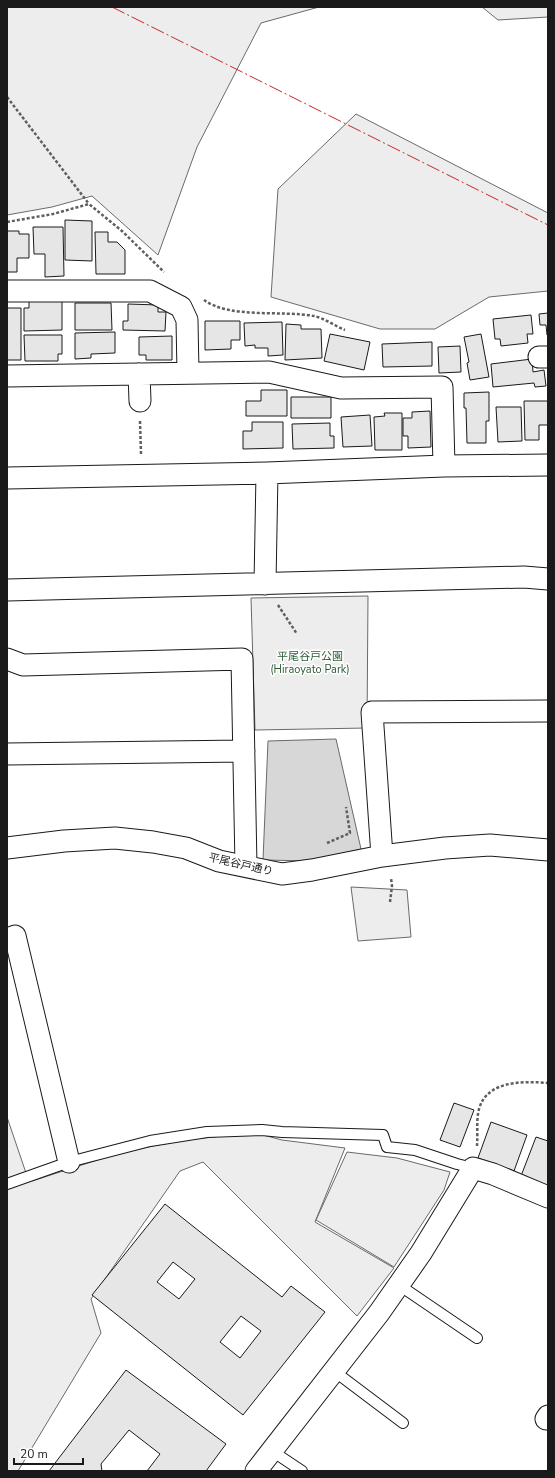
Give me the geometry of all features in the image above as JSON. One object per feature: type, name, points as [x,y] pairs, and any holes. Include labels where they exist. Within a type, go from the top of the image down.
[{"type":"street","points":[[7,291],[150,291],[181,307],[187,320],[188,373]]},
{"type":"street","points":[[7,376],[269,372],[341,388],[442,388],[444,466]]},
{"type":"street","points":[[139,374],[140,401]]},
{"type":"street","points":[[7,478],[267,473],[444,466],[548,465]]},
{"type":"street","points":[[265,584],[267,473]]},
{"type":"street","points":[[7,590],[524,577],[548,579]]},
{"type":"street","points":[[7,659],[23,665],[242,659],[246,866]]},
{"type":"street","points":[[382,856],[372,712],[548,711]]},
{"type":"street","points":[[7,754],[244,751]]},
{"type":"street","name":"平尾谷戸通り","points":[[7,848],[64,841],[116,838],[153,842],[179,847],[219,861],[282,874],[312,870],[382,856],[445,848],[490,845],[548,850]]},
{"type":"street","points":[[7,938],[15,936],[69,1162]]},
{"type":"street","points":[[256,1471],[379,1313],[421,1253],[473,1168],[493,1174],[548,1197]]},
{"type":"lane","points":[[7,1184],[69,1162],[150,1141],[207,1132],[262,1130],[383,1135],[388,1147],[415,1150],[473,1168]]},
{"type":"lane","points":[[398,1285],[477,1338]]},
{"type":"lane","points":[[334,1370],[403,1423]]},
{"type":"lane","points":[[272,1450],[302,1471]]},
{"type":"path","points":[[7,97],[89,204],[122,231],[168,275]]},
{"type":"path","points":[[7,222],[53,214],[89,204]]},
{"type":"path","points":[[199,296],[211,305],[236,311],[315,316],[345,330]]},
{"type":"path","points":[[140,401],[141,476]]},
{"type":"path","points":[[265,584],[298,634]]},
{"type":"path","points":[[325,843],[350,833],[346,807]]},
{"type":"path","points":[[473,1168],[477,1145],[479,1110],[484,1098],[500,1086],[524,1082],[548,1083]]},
{"type":"shaded area","points":[[7,7],[319,7],[261,23],[197,147],[158,255],[92,196],[52,207],[7,215]]},
{"type":"shaded area","points":[[482,7],[548,7],[548,17],[498,20]]},
{"type":"shaded area","points":[[356,114],[548,213],[548,291],[489,297],[435,329],[380,329],[271,297],[278,189]]},
{"type":"shaded area","name":"平尾谷戸公園 (Hiraoyato Park)","points":[[368,596],[367,728],[255,730],[251,598]]},
{"type":"shaded area","points":[[336,739],[361,849],[311,861],[263,860],[268,741]]},
{"type":"shaded area","points":[[351,887],[407,890],[411,937],[358,941]]},
{"type":"shaded area","points":[[7,1117],[26,1173],[32,1181],[113,1155],[186,1140],[222,1136],[263,1135],[282,1140],[345,1148],[315,1222],[394,1268],[357,1316],[203,1162],[180,1171],[91,1299],[101,1333],[18,1471],[7,1471]]},
{"type":"shaded area","points":[[347,1152],[397,1158],[450,1172],[444,1190],[394,1267],[316,1220]]},
{"type":"building","points":[[65,220],[92,221],[92,261],[65,260]]},
{"type":"building","points":[[33,227],[63,227],[64,276],[45,277],[45,254],[34,254]]},
{"type":"building","points":[[7,231],[19,231],[19,234],[29,234],[29,258],[17,258],[17,272],[7,272]]},
{"type":"building","points":[[95,232],[108,232],[108,242],[117,242],[125,250],[125,274],[96,274]]},
{"type":"building","points":[[29,301],[62,301],[62,330],[24,331],[24,308],[29,308]]},
{"type":"building","points":[[75,303],[111,303],[112,330],[75,330]]},
{"type":"building","points":[[128,304],[158,305],[158,312],[166,312],[165,331],[123,330],[123,321],[128,321]]},
{"type":"building","points":[[7,308],[21,308],[21,360],[7,360]]},
{"type":"building","points":[[548,313],[547,335],[546,325],[540,325],[539,314]]},
{"type":"building","points":[[531,315],[533,334],[527,334],[528,343],[501,346],[500,339],[495,339],[493,319]]},
{"type":"building","points":[[205,321],[240,321],[240,340],[231,340],[231,349],[205,350]]},
{"type":"building","points":[[282,322],[283,355],[268,356],[268,348],[255,348],[255,345],[245,346],[244,323]]},
{"type":"building","points":[[286,324],[301,325],[301,329],[321,329],[322,358],[285,360]]},
{"type":"building","points":[[115,332],[115,353],[91,354],[91,358],[75,359],[75,333]]},
{"type":"building","points":[[330,334],[370,342],[364,370],[324,361]]},
{"type":"building","points":[[481,334],[489,377],[470,380],[467,363],[469,362],[464,337]]},
{"type":"building","points":[[24,335],[62,335],[62,354],[58,354],[58,361],[25,361]]},
{"type":"building","points":[[172,336],[172,360],[146,360],[146,355],[139,355],[139,337]]},
{"type":"building","points":[[432,342],[432,366],[383,367],[382,344]]},
{"type":"building","points":[[460,346],[461,372],[439,373],[438,347]]},
{"type":"building","points":[[532,359],[533,372],[544,370],[546,386],[535,387],[534,383],[493,387],[491,364]]},
{"type":"building","points":[[261,390],[287,390],[287,416],[246,416],[246,401],[261,401]]},
{"type":"building","points":[[489,392],[489,421],[486,421],[486,443],[467,443],[464,393]]},
{"type":"building","points":[[291,397],[331,397],[331,418],[291,418]]},
{"type":"building","points":[[524,401],[548,401],[548,425],[539,425],[539,440],[525,440]]},
{"type":"building","points":[[496,407],[521,407],[522,441],[498,442]]},
{"type":"building","points":[[430,411],[431,447],[408,448],[408,436],[403,436],[403,418],[412,418],[412,412]]},
{"type":"building","points":[[384,413],[402,413],[402,450],[375,450],[374,417],[385,416]]},
{"type":"building","points":[[370,415],[372,446],[343,447],[341,417]]},
{"type":"building","points":[[252,422],[283,422],[283,448],[243,449],[243,431],[252,431]]},
{"type":"building","points":[[330,423],[330,436],[334,436],[334,448],[293,449],[292,424]]},
{"type":"building","points":[[454,1103],[474,1110],[460,1147],[440,1140]]},
{"type":"building","points":[[491,1122],[527,1135],[514,1171],[478,1158]]},
{"type":"building","points":[[536,1137],[548,1141],[548,1186],[521,1176]]},
{"type":"building","points":[[165,1204],[282,1297],[291,1286],[325,1312],[243,1415],[92,1295]],"holes":[[[173,1262],[195,1279],[179,1299],[157,1282]],[[241,1316],[261,1331],[240,1358],[220,1342]]]},
{"type":"building","points":[[126,1370],[226,1444],[206,1471],[147,1471],[160,1454],[129,1430],[101,1464],[102,1471],[49,1471]]},
{"type":"power","points":[[112,7],[548,225]]}]
